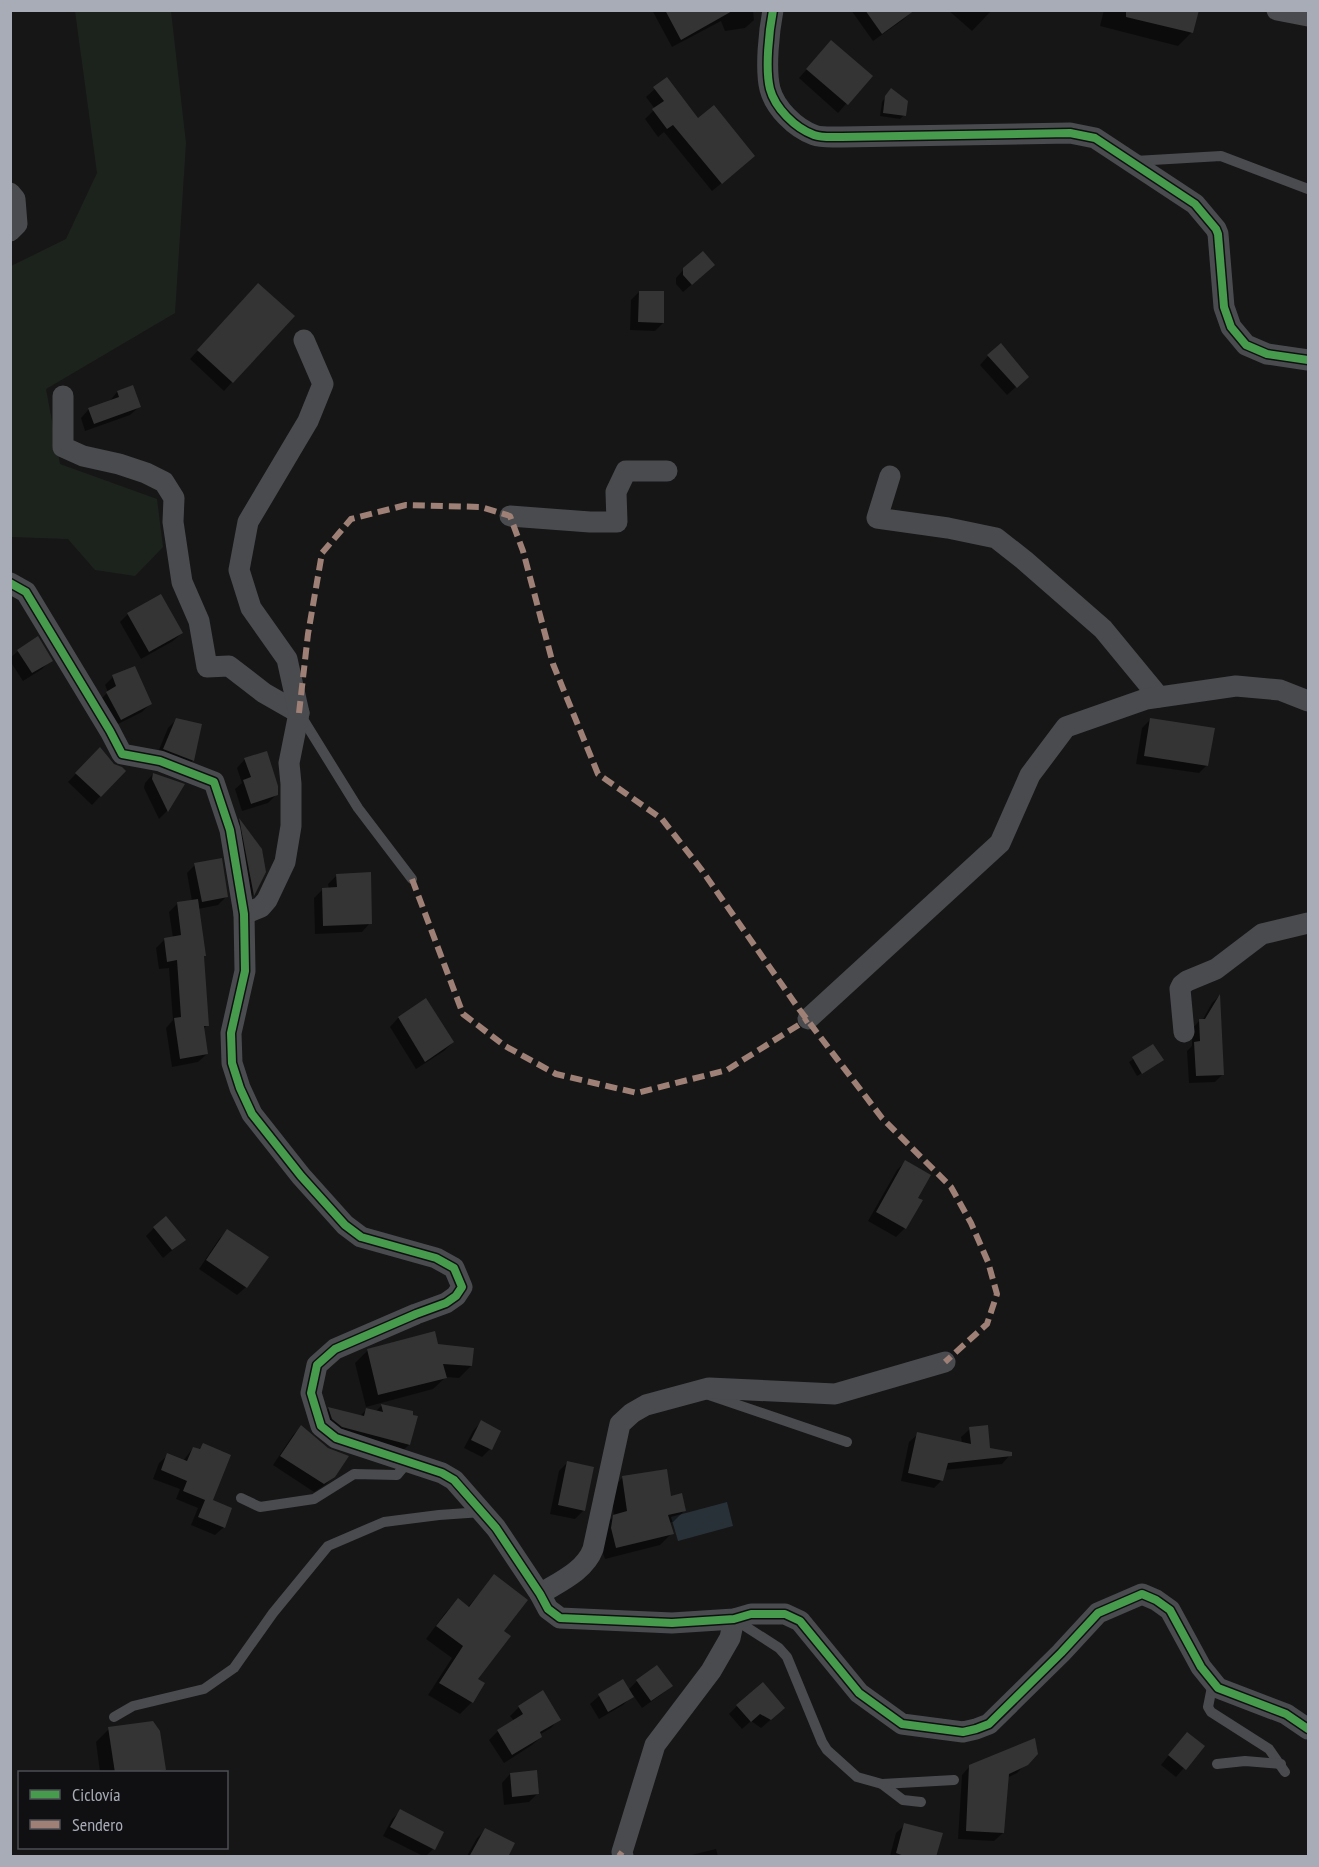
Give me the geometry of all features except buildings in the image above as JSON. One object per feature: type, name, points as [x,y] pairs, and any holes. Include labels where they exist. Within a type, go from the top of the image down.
[{"type":"street","points":[[773,10],[769,29],[770,88],[775,103],[797,126],[815,135],[842,137],[1070,133],[1095,138],[1196,204],[1216,229],[1224,308],[1231,327],[1246,345],[1267,354],[1308,360]]},
{"type":"street","points":[[1276,10],[1308,16]]},
{"type":"street","points":[[10,193],[15,199],[18,224],[10,231]]},
{"type":"street","points":[[244,914],[261,907],[267,900],[285,862],[291,826],[292,795],[289,763],[299,713],[287,659],[251,608],[239,570],[248,522],[308,421],[323,384],[304,340]]},
{"type":"street","points":[[63,396],[63,447],[83,456],[146,473],[164,482],[174,498],[173,522],[182,582],[200,621],[207,667],[229,666],[264,693],[299,713]]},
{"type":"street","points":[[510,516],[617,522],[616,492],[626,471],[667,471]]},
{"type":"street","points":[[890,476],[877,518],[948,528],[996,538],[1103,629],[1160,697]]},
{"type":"street","points":[[10,583],[26,592],[122,754],[160,761],[214,782],[230,830],[244,914],[245,971],[231,1033],[232,1063],[252,1114],[301,1176],[345,1226],[361,1237],[436,1258],[454,1268],[462,1287],[456,1296],[446,1303],[335,1349],[317,1365],[311,1393],[321,1426],[336,1438],[442,1473],[454,1480],[496,1528],[548,1609],[560,1618],[672,1623],[734,1619],[751,1614],[785,1614],[800,1621],[859,1694],[902,1724],[963,1732],[989,1724],[1098,1613],[1142,1594],[1170,1610],[1201,1667],[1218,1688],[1286,1714],[1308,1729]]},
{"type":"street","points":[[808,1019],[1000,843],[1030,775],[1066,727],[1146,699],[1236,686],[1280,690],[1308,701]]},
{"type":"street","points":[[1184,1032],[1180,989],[1182,985],[1216,969],[1262,934],[1308,923]]},
{"type":"street","points":[[540,1594],[581,1567],[590,1558],[620,1424],[632,1413],[646,1405],[709,1388],[835,1394],[945,1362]]},
{"type":"street","points":[[622,1857],[655,1745],[711,1671],[730,1638],[734,1619]]},
{"type":"lane","points":[[1132,161],[1221,156],[1308,189]]},
{"type":"lane","points":[[299,713],[358,808],[412,879]]},
{"type":"lane","points":[[697,1391],[847,1442]]},
{"type":"lane","points":[[241,1498],[260,1508],[314,1498],[354,1474],[396,1475],[408,1462]]},
{"type":"lane","points":[[114,1717],[133,1706],[204,1689],[234,1668],[273,1613],[328,1546],[384,1522],[482,1512]]},
{"type":"lane","points":[[734,1619],[779,1648],[787,1657],[822,1742],[827,1750],[857,1777],[882,1784],[954,1780]]},
{"type":"lane","points":[[1213,1682],[1208,1707],[1210,1712],[1269,1749],[1283,1768],[1245,1761],[1217,1764]]},
{"type":"lane","points":[[882,1784],[903,1800],[921,1802]]},
{"type":"shaded area","points":[[75,11],[171,11],[186,143],[175,313],[46,389],[60,464],[157,499],[163,547],[135,576],[95,570],[68,539],[11,537],[11,266],[66,239],[97,173]]},
{"type":"shaded area","points":[[727,1502],[733,1526],[678,1541],[671,1517]]},
{"type":"marked path","points":[[299,713],[308,634],[322,553],[351,519],[406,505],[481,507],[510,516],[523,551],[553,664],[598,774],[662,819],[701,869],[799,1009],[882,1118],[951,1187],[971,1223],[988,1262],[997,1294],[987,1324],[945,1362]]},
{"type":"marked path","points":[[412,879],[463,1014],[505,1046],[556,1074],[637,1093],[727,1070],[808,1019]]},
{"type":"marked path","points":[[619,1856],[622,1852]]},
{"type":"cycle path","points":[[773,10],[768,61],[770,89],[781,110],[800,128],[820,137],[1070,133],[1095,138],[1195,204],[1216,229],[1224,307],[1231,327],[1246,345],[1267,354],[1308,360]]},
{"type":"cycle path","points":[[10,583],[26,592],[122,754],[160,761],[214,782],[230,830],[244,914],[245,971],[231,1033],[232,1063],[252,1114],[301,1176],[345,1225],[361,1237],[436,1258],[454,1268],[462,1287],[456,1296],[446,1303],[335,1349],[317,1365],[311,1393],[321,1426],[336,1438],[442,1473],[454,1480],[496,1528],[548,1609],[560,1618],[672,1623],[734,1619],[751,1614],[785,1614],[800,1621],[859,1693],[902,1724],[963,1732],[989,1724],[1098,1613],[1142,1594],[1170,1610],[1201,1667],[1218,1688],[1286,1714],[1308,1729]]}]
